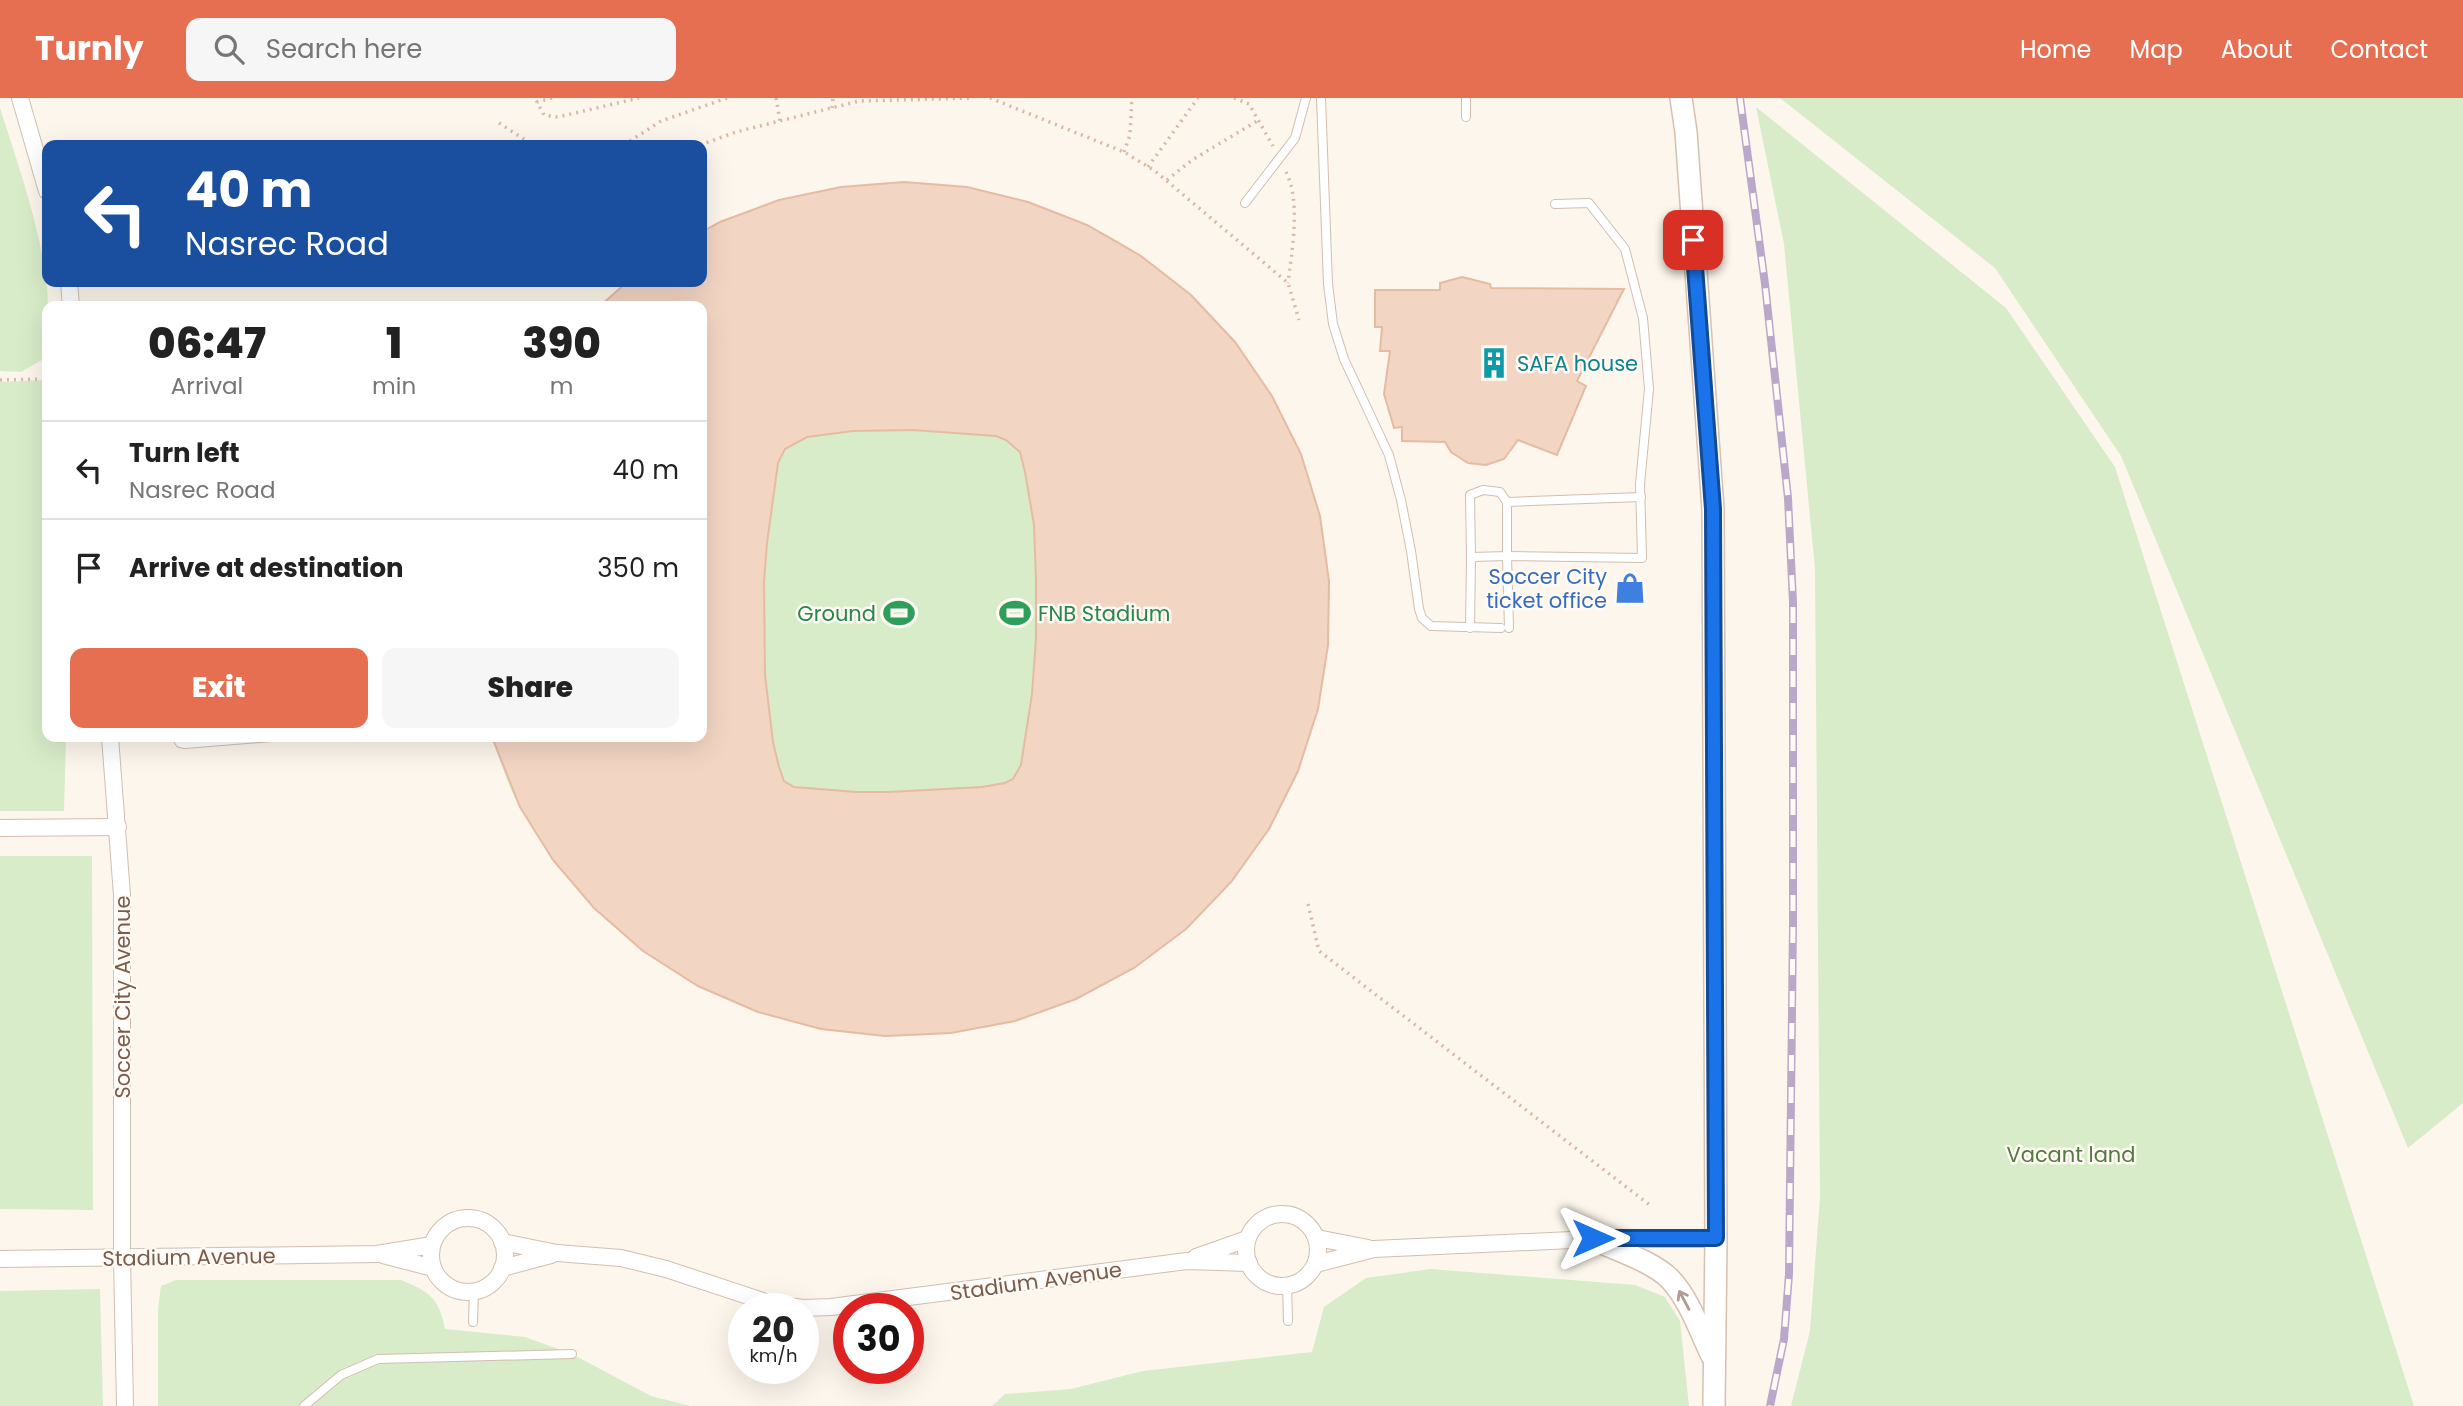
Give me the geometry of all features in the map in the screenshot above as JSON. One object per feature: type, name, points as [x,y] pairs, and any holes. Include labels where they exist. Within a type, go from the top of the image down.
[{"type":"main road","points":[[1667,98],[1686,132]]},
{"type":"main road","points":[[1681,98],[1686,132],[1713,509],[1716,1238],[1714,1406]]},
{"type":"main road","points":[[1593,1238],[1658,1269],[1670,1279],[1682,1296],[1714,1360]]},
{"type":"street","points":[[20,98],[42,174]]},
{"type":"street","name":"Soccer City Avenue","points":[[110,742],[122,895],[122,1258],[125,1406]]},
{"type":"street","points":[[0,828],[118,827]]},
{"type":"street","points":[[1270,1215],[1293,1215],[1312,1228],[1317,1238],[1319,1251],[1316,1264],[1299,1282],[1287,1286],[1264,1281],[1249,1264],[1247,1238],[1252,1228],[1270,1215]]},
{"type":"street","points":[[465,1218],[475,1218],[492,1227],[502,1242],[505,1255],[502,1268],[496,1279],[486,1287],[461,1291],[440,1279],[433,1268],[430,1256],[432,1244],[444,1226],[465,1218]]},
{"type":"street","name":"Stadium Avenue","points":[[1187,1261],[1247,1238]]},
{"type":"street","points":[[1317,1238],[1374,1249]]},
{"type":"street","points":[[1316,1264],[1374,1249],[1593,1238],[1716,1238]]},
{"type":"street","name":"Stadium Avenue","points":[[502,1242],[557,1253],[621,1258],[666,1269],[772,1304],[803,1308],[831,1307],[1187,1261],[1249,1264]]},
{"type":"street","name":"Stadium Avenue","points":[[0,1259],[377,1254],[432,1244]]},
{"type":"street","name":"Stadium Avenue","points":[[502,1268],[557,1253]]},
{"type":"street","name":"Stadium Avenue","points":[[377,1254],[433,1268]]},
{"type":"lane","points":[[1245,204],[1295,138],[1306,98]]},
{"type":"lane","points":[[1321,98],[1329,299],[1337,342],[1389,455],[1411,551],[1419,609],[1422,618],[1431,626],[1470,628],[1505,628],[1507,502],[1500,492],[1483,490],[1470,495],[1470,628]]},
{"type":"lane","points":[[1465,117],[1466,98]]},
{"type":"lane","points":[[1471,557],[1642,558],[1641,497],[1650,388],[1643,318],[1625,249],[1589,204],[1555,204]]},
{"type":"lane","points":[[1507,502],[1641,497]]},
{"type":"lane","points":[[179,742],[210,742]]},
{"type":"lane","points":[[1287,1286],[1287,1321]]},
{"type":"lane","points":[[473,1322],[474,1291]]},
{"type":"lane","points":[[304,1406],[341,1375],[378,1359],[572,1354]]},
{"type":"path","points":[[552,98],[537,102],[544,116],[558,117],[639,98]]},
{"type":"path","points":[[632,140],[661,121],[727,98]]},
{"type":"path","points":[[776,98],[780,121]]},
{"type":"path","points":[[832,108],[833,98]]},
{"type":"path","points":[[707,142],[736,132],[859,101],[974,98]]},
{"type":"path","points":[[989,98],[1124,152],[1167,181],[1288,283]]},
{"type":"path","points":[[1124,152],[1130,135],[1132,98]]},
{"type":"path","points":[[1148,167],[1198,98]]},
{"type":"path","points":[[1234,98],[1249,104],[1292,184],[1293,244],[1288,283],[1299,320]]},
{"type":"path","points":[[1167,181],[1192,160],[1259,120]]},
{"type":"path","points":[[499,123],[525,140]]},
{"type":"path","points":[[0,380],[42,379]]},
{"type":"path","points":[[1308,904],[1319,951],[1651,1206]]},
{"type":"green space","points":[[1780,98],[2463,98],[2463,1103],[2408,1148],[2121,456],[1995,268]]},
{"type":"green space","name":"Vacant land","points":[[1756,107],[2006,308],[2115,467],[2414,1406],[1791,1406],[1810,1331],[1820,1197],[1815,569],[1784,244]]},
{"type":"green space","points":[[0,108],[31,209],[42,255],[42,287],[47,287],[47,301],[42,301],[42,360],[21,372],[0,371]]},
{"type":"green space","name":"FNB Stadium","points":[[904,182],[953,186],[1015,198],[1082,222],[1143,257],[1215,320],[1270,395],[1307,478],[1326,566],[1326,656],[1307,745],[1268,829],[1209,905],[1162,947],[1081,997],[1022,1019],[956,1032],[869,1034],[829,1031],[811,1023],[524,811],[513,793],[494,742],[707,742],[707,301],[606,301],[621,287],[707,287],[707,230],[775,202],[851,187]]},
{"type":"green space","points":[[42,380],[42,742],[66,742],[64,811],[0,811],[0,382]]},
{"type":"green space","points":[[0,856],[92,856],[93,1210],[0,1209]]},
{"type":"green space","points":[[1431,1269],[1635,1285],[1665,1297],[1680,1321],[1689,1406],[992,1406],[1005,1394],[1071,1389],[1143,1371],[1312,1352],[1324,1307],[1366,1278]]},
{"type":"green space","points":[[176,1280],[401,1280],[432,1297],[440,1310],[445,1329],[525,1337],[572,1354],[651,1396],[691,1406],[158,1406],[158,1309],[161,1286]]},
{"type":"green space","points":[[100,1289],[103,1406],[0,1406],[0,1291]]},
{"type":"building","name":"FNB Stadium","points":[[904,182],[967,187],[1028,202],[1087,225],[1141,256],[1191,295],[1235,342],[1272,396],[1301,454],[1320,516],[1329,581],[1328,645],[1318,709],[1298,771],[1269,829],[1231,882],[1186,929],[1134,968],[1076,999],[1015,1021],[951,1033],[885,1036],[821,1029],[758,1012],[698,986],[643,951],[594,908],[553,860],[520,807],[494,742],[707,742],[707,301],[606,301],[621,287],[707,287],[707,229],[779,200],[841,187]],"holes":[[[913,430],[996,436],[1006,440],[1020,452],[1025,472],[1034,525],[1036,580],[1032,694],[1021,765],[1013,779],[982,787],[889,792],[794,787],[784,781],[773,742],[765,675],[764,582],[778,463],[785,449],[807,437],[853,431]]]},
{"type":"building","name":"SAFA house","points":[[1462,277],[1490,284],[1491,288],[1624,289],[1577,381],[1586,386],[1557,455],[1518,440],[1504,459],[1486,465],[1468,463],[1451,452],[1445,442],[1402,441],[1402,427],[1394,428],[1384,394],[1390,351],[1380,351],[1382,327],[1375,327],[1375,290],[1440,290],[1440,283]]},
{"type":"railway","points":[[1740,98],[1765,284],[1788,498],[1793,602],[1789,1274],[1784,1339],[1770,1406]]},
{"type":"place","name":"SAFA house","points":[[1494,363]]},
{"type":"place","name":"Soccer City ticket office","points":[[1630,588]]},
{"type":"place","name":"Ground","points":[[899,613]]},
{"type":"place","name":"FNB Stadium","points":[[1015,613]]},
{"type":"route","points":[[1593,1238],[1716,1238],[1713,509],[1693,240]]}]
